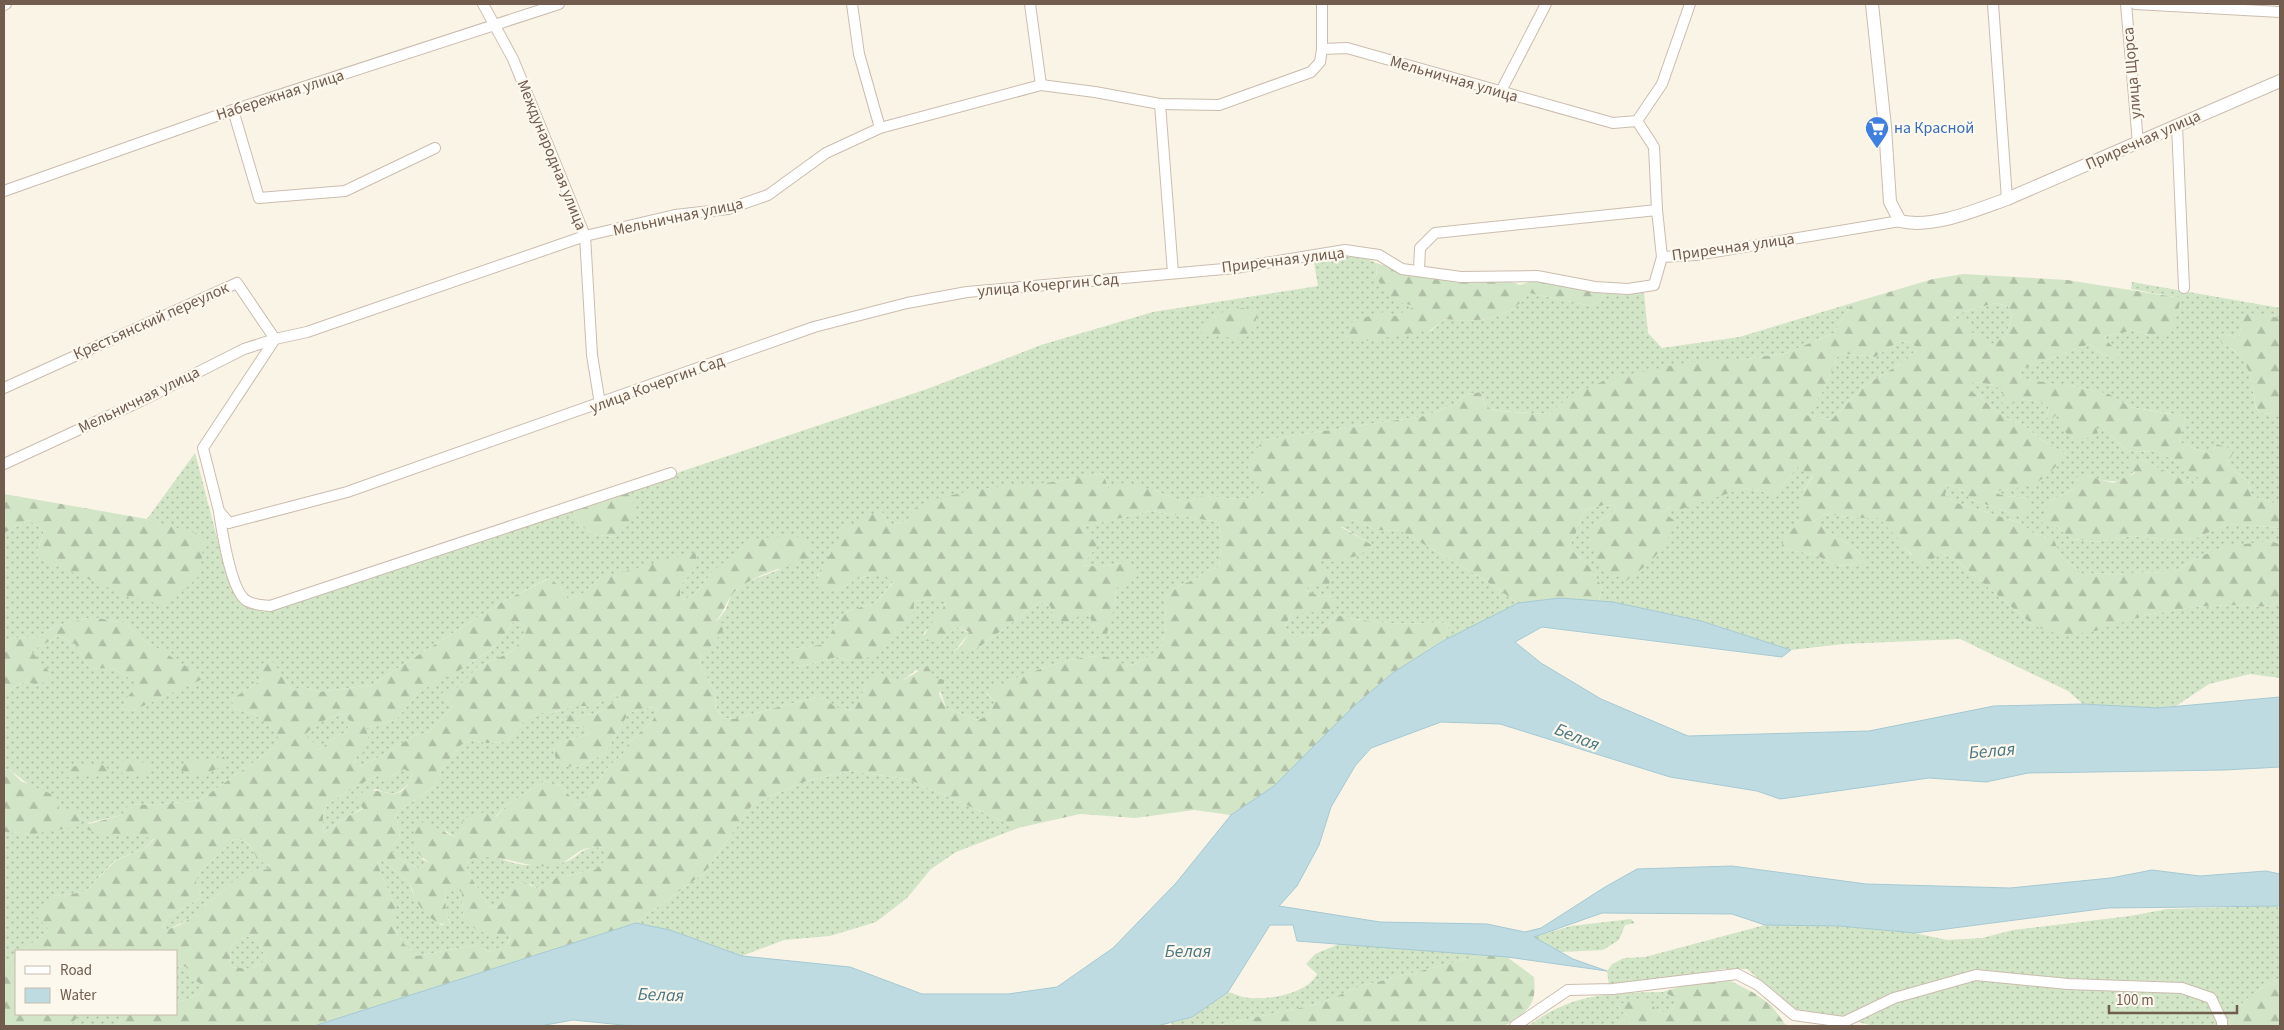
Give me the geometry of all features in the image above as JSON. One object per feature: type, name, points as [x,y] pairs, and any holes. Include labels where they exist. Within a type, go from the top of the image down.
[{"type":"street","name":"Международная улица","points":[[484,4],[513,59],[586,236],[592,355],[600,404]]},
{"type":"street","name":"Набережная улица","points":[[4,192],[233,110],[559,4]]},
{"type":"street","points":[[852,4],[859,54],[880,128]]},
{"type":"street","points":[[1030,4],[1041,85]]},
{"type":"street","points":[[1322,4],[1322,49]]},
{"type":"street","points":[[1500,93],[1546,4]]},
{"type":"street","points":[[1662,257],[1657,210],[1654,147],[1637,121],[1662,84],[1690,4]]},
{"type":"street","points":[[1872,4],[1885,128],[1890,202],[1900,221]]},
{"type":"street","points":[[1993,4],[2007,199]]},
{"type":"street","name":"улица Щорса","points":[[2126,4],[2138,143]]},
{"type":"street","points":[[2135,4],[2280,12]]},
{"type":"street","name":"Мельничная улица","points":[[4,464],[141,401],[244,349],[275,339],[307,332],[586,236],[675,215],[728,209],[768,195],[826,153],[880,128],[1041,85],[1096,92],[1160,104],[1218,105],[1310,72],[1320,62],[1322,49],[1346,48],[1500,93],[1613,122],[1637,121]]},
{"type":"street","name":"Приречная улица","points":[[1173,273],[1235,268],[1345,250],[1379,255],[1402,269],[1461,277],[1537,276],[1595,287],[1628,289],[1654,285],[1662,257],[1696,255],[1900,221],[1914,224],[1960,215],[2007,199],[2280,81]]},
{"type":"street","points":[[1160,104],[1173,273]]},
{"type":"street","points":[[233,110],[259,198],[346,191],[435,148]]},
{"type":"street","points":[[2177,125],[2184,288]]},
{"type":"street","points":[[1418,270],[1420,248],[1435,233],[1657,210]]},
{"type":"street","name":"улица Кочергин Сад","points":[[219,511],[229,523],[347,492],[814,327],[907,303],[967,292],[1173,273]]},
{"type":"street","name":"Крестьянский переулок","points":[[4,388],[237,283],[275,339]]},
{"type":"street","points":[[275,339],[203,448],[219,511],[226,555],[239,592],[246,601],[270,606],[671,472]]},
{"type":"street","points":[[1515,1026],[1568,990],[1613,989],[1737,974],[1758,985],[1794,1015],[1844,1022],[1894,998],[1976,974],[2068,984],[2182,988],[2211,998],[2222,1021],[2222,1026]]},
{"type":"green space","points":[[1357,254],[1376,263],[1377,279],[1416,306],[1396,316],[1384,312],[1431,331],[1444,319],[1480,320],[1501,315],[1520,303],[1529,293],[1591,306],[1600,301],[1605,293],[1644,293],[1648,333],[1662,348],[1739,337],[1852,303],[1834,333],[1786,353],[1739,360],[1570,396],[1550,414],[1498,411],[1486,407],[1481,392],[1467,394],[1453,405],[1424,416],[1264,440],[1266,489],[1262,496],[1240,499],[1200,496],[1186,503],[1154,490],[1109,490],[1103,473],[914,509],[907,521],[888,525],[881,510],[839,543],[817,576],[838,591],[856,579],[876,574],[894,581],[875,603],[848,611],[839,618],[825,644],[794,649],[797,667],[837,657],[850,661],[914,602],[934,597],[946,602],[939,617],[923,634],[938,643],[957,627],[969,633],[953,653],[979,647],[1040,602],[1050,606],[1054,617],[1078,616],[1088,612],[1094,628],[1110,618],[1115,605],[1116,588],[1124,562],[1101,567],[1082,565],[1100,543],[1081,527],[1151,511],[1218,522],[1222,539],[1219,567],[1206,571],[1196,579],[1178,586],[1165,597],[1165,635],[1160,646],[1154,652],[1132,665],[1121,664],[1102,656],[1090,656],[1059,663],[1026,674],[986,693],[995,702],[989,715],[978,720],[946,708],[936,678],[916,670],[902,681],[867,684],[854,710],[839,709],[820,696],[734,719],[723,718],[715,705],[716,692],[702,669],[700,660],[709,647],[716,622],[725,611],[731,596],[744,583],[781,569],[715,569],[694,595],[680,601],[680,586],[696,567],[600,578],[580,596],[567,598],[561,588],[549,578],[502,602],[371,685],[318,692],[302,686],[292,692],[285,678],[259,665],[263,679],[232,699],[234,709],[254,714],[279,734],[277,746],[200,800],[156,805],[130,804],[122,815],[87,823],[154,838],[145,848],[114,861],[85,892],[54,896],[49,930],[23,950],[15,950],[15,956],[4,965],[4,832],[33,834],[59,809],[9,769],[4,770],[4,693],[24,682],[40,685],[31,651],[59,636],[75,644],[90,669],[112,668],[140,684],[129,695],[121,709],[132,711],[204,678],[141,638],[125,623],[92,617],[55,626],[38,637],[12,638],[4,641],[4,533],[29,520],[44,531],[37,551],[38,558],[68,570],[205,537],[147,519],[195,453],[226,572],[241,604],[263,612],[571,509],[580,524],[588,531],[599,535],[616,537],[629,489],[927,389],[1041,345],[1153,312],[1318,286],[1313,257]]},
{"type":"green space","points":[[1376,263],[1427,278],[1508,281],[1520,285],[1535,280],[1605,293],[1600,301],[1591,306],[1529,293],[1511,310],[1491,318],[1480,320],[1444,319],[1431,330],[1358,342],[1343,337],[1353,321],[1384,312],[1396,316],[1415,306],[1393,301],[1377,279]]},
{"type":"green space","points":[[1963,274],[2067,280],[2181,298],[2175,322],[2166,334],[2152,337],[2134,330],[2103,337],[2119,353],[2118,359],[2106,357],[2089,344],[2020,370],[2021,379],[2077,387],[2109,394],[2130,407],[2170,414],[2181,412],[2185,416],[2179,441],[2211,455],[2216,444],[2233,449],[2232,456],[2226,464],[2248,481],[2251,496],[2280,505],[2280,528],[2228,524],[2196,538],[2167,540],[2133,536],[2096,542],[2072,539],[2054,525],[2043,525],[2041,518],[2050,501],[2075,489],[2074,482],[2077,477],[2087,476],[2113,483],[2135,473],[2122,461],[2126,459],[2142,460],[2200,488],[2201,480],[2159,452],[2131,451],[2124,448],[2099,424],[2095,425],[2098,433],[2094,436],[2080,439],[2070,436],[2063,429],[2057,414],[2053,418],[2046,418],[2049,408],[2043,403],[2021,399],[2016,403],[2002,403],[2003,392],[1995,385],[1973,382],[1971,391],[2014,423],[2019,421],[2040,439],[2066,454],[2049,474],[2035,483],[1993,492],[2005,496],[2031,498],[2031,510],[2022,517],[1970,499],[1963,490],[1948,485],[1945,495],[1954,502],[2021,523],[2034,534],[2053,538],[2061,556],[2083,574],[2172,572],[2206,554],[2229,546],[2270,541],[2280,544],[2280,601],[2271,607],[2230,605],[2195,607],[2146,615],[2095,631],[2063,636],[2034,626],[1956,560],[1943,554],[1922,564],[1878,518],[1855,518],[1825,514],[1814,521],[1861,553],[1866,563],[1837,566],[1814,554],[1780,549],[1786,537],[1801,519],[1801,495],[1813,476],[1797,467],[1776,494],[1744,488],[1679,510],[1669,507],[1664,513],[1675,521],[1667,540],[1642,569],[1626,581],[1611,573],[1602,564],[1589,536],[1595,524],[1614,511],[1616,506],[1604,505],[1585,510],[1574,538],[1568,547],[1589,566],[1602,587],[1599,601],[1560,598],[1518,603],[1480,577],[1401,531],[1376,530],[1355,520],[1341,527],[1372,545],[1360,555],[1334,562],[1309,558],[1331,573],[1329,585],[1313,583],[1305,590],[1320,596],[1334,597],[1334,605],[1329,610],[1291,615],[1284,627],[1296,637],[1319,635],[1337,615],[1389,623],[1441,622],[1449,625],[1443,641],[1394,672],[1354,706],[1274,786],[1231,815],[1194,810],[1135,818],[1080,814],[1018,828],[910,780],[852,771],[806,781],[753,804],[704,873],[636,923],[314,1026],[117,1026],[122,1015],[178,1015],[178,1002],[201,993],[203,986],[191,977],[188,967],[178,966],[178,950],[23,950],[49,930],[35,915],[54,896],[85,892],[115,861],[145,848],[154,839],[141,836],[101,836],[81,826],[122,815],[130,804],[156,805],[200,800],[277,746],[278,734],[254,714],[234,709],[232,699],[263,679],[258,665],[272,661],[285,678],[292,692],[302,686],[318,692],[371,685],[502,602],[550,578],[561,588],[567,598],[580,596],[600,578],[696,552],[696,567],[680,586],[680,601],[694,595],[715,569],[755,539],[793,535],[813,544],[806,559],[766,573],[739,588],[730,598],[716,621],[725,624],[722,632],[700,660],[702,669],[716,692],[715,706],[723,718],[734,719],[820,696],[839,709],[854,710],[867,684],[880,674],[902,681],[927,666],[936,678],[945,680],[939,694],[946,708],[978,720],[989,715],[995,702],[986,692],[1026,674],[1059,663],[1090,656],[1102,656],[1128,665],[1146,659],[1160,646],[1165,635],[1165,597],[1178,586],[1196,579],[1206,571],[1219,567],[1222,539],[1218,522],[1151,511],[1082,527],[1093,534],[1100,543],[1082,565],[1101,567],[1124,562],[1135,572],[1123,587],[1116,588],[1115,605],[1106,637],[1094,628],[1088,612],[1065,623],[1054,617],[1050,606],[1040,602],[979,647],[952,654],[963,643],[969,632],[957,627],[938,643],[923,640],[946,603],[934,597],[914,602],[913,620],[870,657],[850,661],[837,657],[797,667],[789,655],[794,649],[825,644],[839,618],[848,611],[875,603],[894,582],[871,575],[864,576],[838,591],[817,587],[823,565],[836,545],[842,529],[881,510],[888,525],[907,521],[914,509],[927,501],[978,489],[1055,482],[1103,473],[1109,490],[1123,483],[1154,490],[1186,503],[1200,496],[1240,499],[1262,496],[1266,489],[1246,473],[1253,453],[1264,440],[1424,416],[1453,405],[1467,394],[1481,392],[1486,407],[1497,411],[1550,414],[1570,396],[1610,378],[1690,362],[1739,360],[1786,353],[1834,333],[1852,303],[1933,279]],"holes":[[[1995,303],[2008,306],[2012,315],[2006,336],[1988,346],[1984,338],[1970,332],[1970,323],[1954,318],[1957,314]],[[1909,341],[1918,349],[1900,364],[1864,386],[1832,419],[1806,415],[1823,391],[1839,353],[1875,357],[1896,343]],[[514,621],[527,628],[523,638],[511,652],[478,667],[458,687],[444,691],[440,696],[454,705],[429,732],[415,735],[382,756],[357,767],[354,763],[357,756],[365,753],[368,738],[366,728],[396,720],[418,692],[455,673],[495,647]],[[616,694],[620,696],[608,707],[597,713],[569,715],[566,721],[570,725],[586,728],[589,734],[562,742],[553,750],[558,765],[566,767],[578,766],[604,755],[628,714],[647,708],[658,709],[653,720],[628,744],[623,754],[609,766],[584,802],[577,805],[561,785],[545,781],[508,804],[496,817],[487,812],[470,815],[462,821],[464,828],[454,837],[428,823],[418,822],[414,836],[415,846],[420,855],[431,864],[418,868],[402,860],[390,850],[400,837],[396,813],[434,787],[442,769],[461,745],[472,740],[487,743],[506,742],[526,719],[540,713],[551,713],[573,706],[594,706]],[[342,714],[351,722],[345,733],[338,735],[320,749],[305,735],[317,725]],[[404,769],[411,773],[412,779],[402,791],[391,793],[374,790],[357,797],[363,809],[346,817],[324,833],[323,816],[327,806],[335,799],[378,775],[381,782]],[[235,839],[247,843],[252,848],[257,860],[270,865],[269,869],[242,875],[193,916],[172,928],[164,929],[163,926],[169,917],[200,898],[201,893],[196,882],[200,871]],[[603,848],[607,859],[596,869],[552,879],[544,886],[536,888],[521,881],[510,884],[501,904],[490,908],[466,869],[468,860],[489,857],[531,865],[553,866],[562,863],[584,849]],[[382,860],[410,883],[419,905],[435,921],[450,925],[446,911],[445,890],[454,885],[462,893],[463,913],[470,925],[490,934],[511,934],[508,944],[489,952],[475,945],[417,956],[402,942],[395,928],[395,906],[377,863]],[[254,935],[267,960],[250,969],[231,967],[230,947],[240,939]]]},
{"type":"green space","points":[[2132,282],[2280,308],[2280,318],[2244,313],[2239,337],[2219,334],[2221,342],[2239,355],[2245,362],[2251,377],[2256,408],[2260,413],[2275,414],[2280,418],[2280,505],[2251,496],[2248,481],[2226,464],[2232,456],[2216,444],[2211,455],[2179,441],[2185,416],[2130,407],[2108,394],[2077,387],[2021,380],[2020,370],[2089,344],[2106,357],[2118,353],[2103,337],[2134,330],[2152,337],[2180,298],[2131,289]]},
{"type":"green space","points":[[1995,303],[2008,306],[2012,315],[2006,336],[1987,347],[1983,338],[1970,332],[1970,323],[1954,319],[1957,314]]},
{"type":"green space","points":[[1243,308],[1258,313],[1253,329],[1241,339],[1202,334],[1202,324],[1207,320],[1226,311]]},
{"type":"green space","points":[[2244,312],[2280,318],[2280,418],[2275,414],[2260,413],[2256,407],[2248,369],[2239,355],[2221,342],[2219,334],[2239,337]]},
{"type":"green space","points":[[1909,341],[1918,349],[1900,364],[1864,386],[1832,419],[1805,415],[1823,391],[1839,353],[1875,357],[1896,343]]},
{"type":"green space","points":[[1972,382],[1995,385],[2003,392],[2021,399],[2043,403],[2049,407],[2046,418],[2057,414],[2063,429],[2096,428],[2095,425],[2098,423],[2124,448],[2131,451],[2159,452],[2202,480],[2200,488],[2142,460],[2131,475],[2125,479],[2111,481],[2087,476],[2075,489],[2050,501],[2054,525],[2072,539],[2096,542],[2133,536],[2167,540],[2196,538],[2228,524],[2280,528],[2280,544],[2270,541],[2206,554],[2172,572],[2083,574],[2061,556],[2052,538],[2034,534],[2021,523],[1954,502],[1945,495],[1948,485],[1963,490],[1970,499],[2022,517],[2030,498],[2005,496],[1992,492],[2009,489],[2066,454],[2040,439],[2019,421],[2014,423],[1971,391]]},
{"type":"green space","points":[[1797,467],[1813,475],[1801,495],[1801,519],[1786,537],[1781,549],[1814,554],[1837,566],[1865,563],[1861,553],[1814,521],[1825,514],[1855,518],[1878,517],[1892,530],[1911,555],[1943,554],[1956,560],[2034,626],[2146,615],[2195,607],[2230,605],[2271,607],[2280,601],[2280,678],[2250,674],[2209,684],[2176,706],[2158,708],[2083,704],[2068,691],[1960,639],[1843,644],[1791,650],[1701,621],[1599,601],[1602,587],[1589,566],[1568,547],[1574,538],[1585,510],[1604,505],[1616,506],[1614,511],[1595,524],[1663,513],[1670,507],[1744,488],[1776,494]]},
{"type":"green space","points":[[629,489],[634,504],[633,516],[627,526],[616,537],[599,535],[588,531],[580,524],[571,509]]},
{"type":"green space","points":[[4,494],[147,519],[205,536],[199,576],[167,606],[128,596],[38,558],[37,551],[44,531],[29,520],[4,533]]},
{"type":"green space","points":[[1355,520],[1376,530],[1401,531],[1480,577],[1518,603],[1443,641],[1449,625],[1441,622],[1389,623],[1337,615],[1319,635],[1296,637],[1284,627],[1291,615],[1334,597],[1320,596],[1305,590],[1313,583],[1308,557],[1342,560],[1357,555],[1372,545],[1341,526]]},
{"type":"green space","points":[[92,617],[125,623],[141,638],[205,678],[132,711],[121,709],[129,695],[139,684],[112,668],[90,669],[75,644],[59,636],[31,651],[52,675],[40,685],[24,682],[4,693],[4,641],[12,638],[38,637],[55,626]]},
{"type":"green space","points":[[514,621],[527,628],[520,641],[511,652],[478,667],[447,701],[455,704],[429,732],[415,735],[382,756],[357,767],[354,764],[366,728],[396,720],[418,692],[471,663],[495,647]]},
{"type":"green space","points":[[616,694],[620,696],[598,713],[569,715],[566,720],[570,725],[586,728],[589,734],[562,742],[553,750],[558,764],[572,767],[578,766],[604,755],[628,714],[647,708],[658,709],[653,720],[628,744],[623,754],[609,766],[584,802],[577,805],[561,785],[545,781],[508,804],[495,817],[464,828],[454,837],[446,831],[422,859],[432,864],[418,868],[402,860],[389,850],[400,837],[396,813],[434,787],[442,769],[461,745],[472,740],[487,743],[506,742],[526,719],[540,713],[552,713],[573,706],[594,706]]},
{"type":"green space","points":[[342,714],[351,722],[345,733],[338,735],[320,749],[304,735],[331,717]]},
{"type":"green space","points":[[224,757],[226,763],[202,774],[189,774],[178,768],[185,762]]},
{"type":"green space","points":[[120,762],[150,763],[152,769],[142,775],[122,773]]},
{"type":"green space","points":[[100,763],[112,773],[65,777],[63,773],[69,767]]},
{"type":"green space","points":[[9,769],[21,781],[56,796],[59,809],[81,809],[81,826],[33,834],[4,832],[4,770]]},
{"type":"green space","points":[[404,769],[411,773],[412,779],[404,788],[397,793],[388,793],[376,789],[357,797],[363,808],[346,817],[324,833],[323,816],[325,809],[330,803],[378,775],[381,782]]},
{"type":"green space","points":[[852,771],[910,780],[1018,828],[956,852],[931,869],[907,898],[876,922],[830,936],[784,940],[742,956],[670,930],[636,923],[704,873],[753,804],[806,781]]},
{"type":"green space","points":[[235,839],[247,843],[252,848],[257,860],[270,865],[269,869],[246,875],[237,880],[193,916],[168,930],[164,929],[163,926],[169,917],[200,898],[201,893],[196,882],[200,871]]},
{"type":"green space","points":[[595,847],[603,848],[608,859],[596,869],[552,879],[544,886],[536,888],[530,884],[501,904],[490,908],[466,869],[468,860],[478,857],[494,857],[513,863],[538,865],[568,861],[582,851]]},
{"type":"green space","points":[[382,860],[410,883],[412,893],[441,925],[450,924],[446,911],[445,890],[454,884],[462,893],[463,915],[511,934],[507,945],[489,952],[475,945],[417,956],[402,942],[395,928],[395,906],[377,863]]},
{"type":"green space","points":[[2276,906],[2280,909],[2280,978],[2249,997],[2237,1010],[2231,1026],[1874,1026],[1837,1017],[1816,1016],[1793,1008],[1747,969],[1723,969],[1609,985],[1607,971],[1612,964],[1624,958],[1645,957],[1765,925],[1840,926],[1915,933],[1947,940],[1982,938],[2013,930],[2130,916],[2167,909]]},
{"type":"green space","points":[[1631,919],[1635,923],[1625,925],[1619,940],[1603,950],[1560,952],[1533,937],[1571,926]]},
{"type":"green space","points":[[254,935],[267,960],[250,969],[231,967],[230,947],[240,939]]},
{"type":"green space","points":[[1339,944],[1482,955],[1361,986],[1318,1004],[1215,1026],[1172,1026],[1171,1023],[1192,1017],[1228,992],[1245,997],[1268,998],[1288,994],[1306,986],[1317,974],[1306,964],[1315,954]]},
{"type":"green space","points":[[1482,955],[1507,957],[1534,977],[1534,995],[1529,1007],[1505,1026],[1215,1026],[1318,1004],[1361,986]]},
{"type":"green space","points":[[15,956],[15,1015],[79,1015],[70,1026],[4,1026],[4,965]]},
{"type":"green space","points":[[178,966],[188,967],[191,977],[203,986],[201,993],[178,1002]]},
{"type":"green space","points":[[2280,978],[2280,1026],[2231,1026],[2237,1010],[2249,997]]},
{"type":"green space","points":[[1731,981],[1754,993],[1771,1005],[1785,1024],[1789,1026],[1614,1026],[1628,1017],[1617,1006],[1630,1000],[1649,998],[1655,1009],[1669,1015],[1677,999],[1663,992],[1690,983]]},
{"type":"green space","points":[[1663,992],[1677,999],[1669,1015],[1655,1009],[1617,1006],[1628,1017],[1614,1026],[1528,1026],[1544,1015],[1576,1001],[1608,994]]},
{"type":"green space","points":[[79,1015],[122,1015],[117,1026],[70,1026]]},
{"type":"water","name":"Белая","points":[[1560,598],[1613,602],[1701,621],[1791,650],[1782,657],[1542,627],[1515,642],[1541,663],[1601,699],[1688,736],[1869,731],[1994,706],[2083,704],[2158,708],[2280,697],[2280,767],[2225,770],[2028,773],[1986,782],[1929,778],[1780,799],[1757,791],[1670,777],[1500,724],[1441,722],[1371,748],[1355,766],[1331,807],[1319,845],[1297,886],[1279,906],[1380,922],[1487,924],[1525,932],[1541,928],[1637,869],[1732,866],[1866,884],[2010,888],[2111,878],[2152,870],[2200,876],[2266,871],[2280,874],[2280,906],[2108,908],[1915,933],[1840,926],[1765,925],[1732,914],[1602,913],[1534,937],[1573,959],[1607,971],[1507,957],[1297,941],[1293,925],[1270,925],[1228,992],[1192,1017],[1157,1026],[632,1026],[573,1020],[540,1026],[314,1026],[636,923],[670,930],[742,956],[850,967],[922,994],[1008,994],[1057,987],[1113,948],[1176,883],[1231,815],[1274,786],[1354,706],[1394,672],[1443,641],[1518,603]]},
{"type":"place","name":"на Красной","points":[[1877,149]]}]
